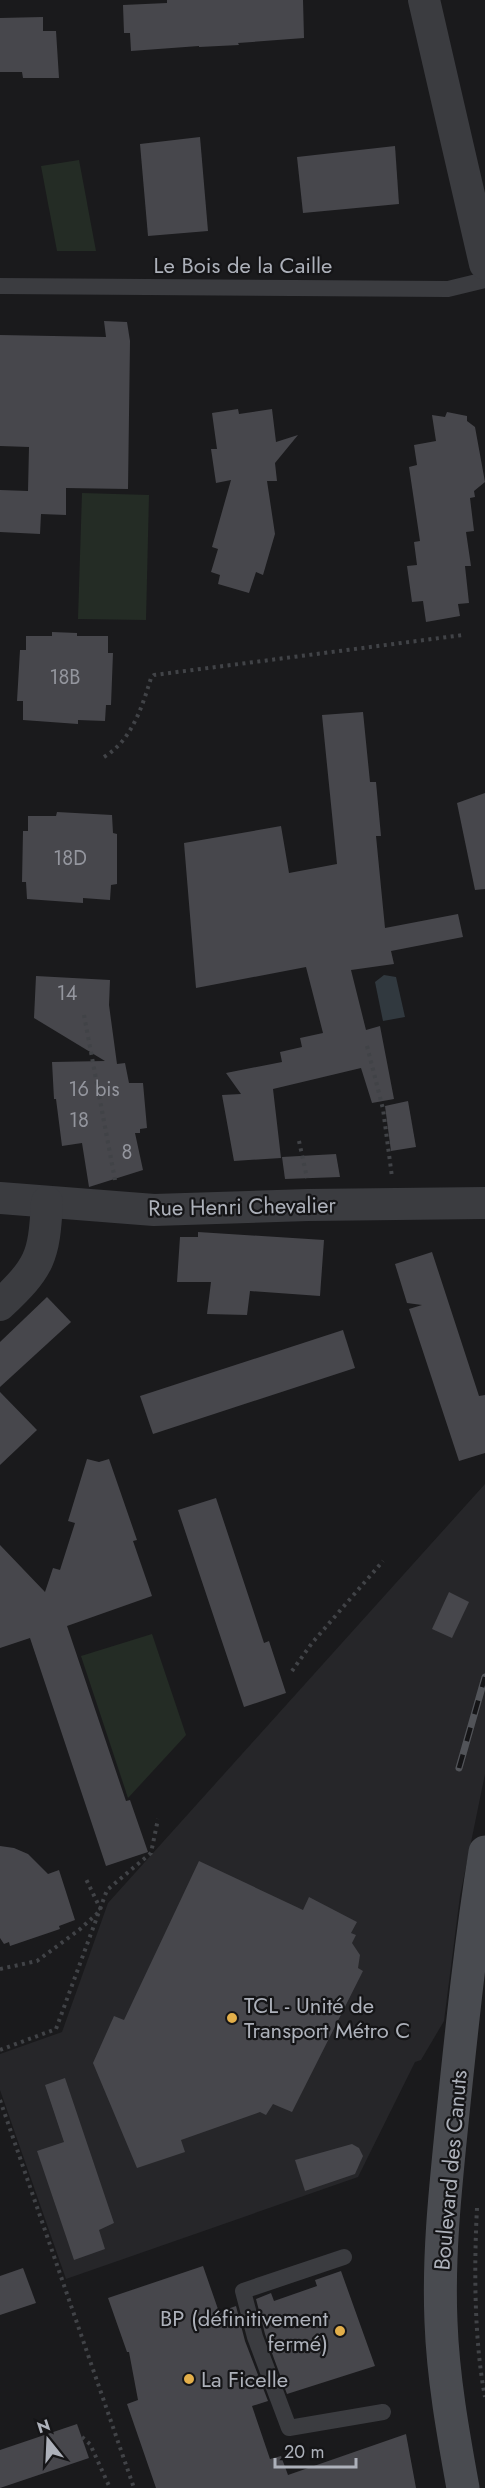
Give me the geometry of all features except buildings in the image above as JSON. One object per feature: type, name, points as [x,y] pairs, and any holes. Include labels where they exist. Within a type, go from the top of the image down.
[{"type":"main road","name":"Boulevard des Canuts","points":[[463,2488],[452,2424],[441,2323],[440,2241],[464,2014],[485,1852]]},
{"type":"street","points":[[424,0],[485,264]]},
{"type":"street","name":"Rue Henri Chevalier","points":[[0,1198],[154,1210],[485,1203]]},
{"type":"street","points":[[0,1305],[32,1272],[41,1256],[47,1202]]},
{"type":"lane","name":"Le Bois de la Caille","points":[[0,286],[448,289],[485,280]]},
{"type":"lane","points":[[344,2257],[243,2291],[255,2337],[290,2428],[383,2412]]},
{"type":"path","points":[[104,757],[123,741],[133,726],[154,675],[463,635]]},
{"type":"path","points":[[84,1015],[117,1191]]},
{"type":"path","points":[[367,1046],[382,1109],[396,1204]]},
{"type":"path","points":[[299,1141],[307,1178],[308,1205]]},
{"type":"path","points":[[292,1671],[312,1643],[383,1561]]},
{"type":"path","points":[[0,2050],[56,2029],[107,1890],[151,1853],[158,1819]]},
{"type":"path","points":[[86,1877],[101,1910]]},
{"type":"path","points":[[0,1969],[37,1961],[79,1930],[101,1910]]},
{"type":"path","points":[[0,2100],[134,2488]]},
{"type":"path","name":"Boulevard des Canuts","points":[[477,2197],[475,2242],[480,2370],[485,2397]]},
{"type":"path","points":[[82,2438],[90,2444],[111,2488]]},
{"type":"shaded area","points":[[79,160],[96,251],[57,251],[41,166]]},
{"type":"shaded area","points":[[82,493],[149,495],[146,620],[78,619]]},
{"type":"shaded area","points":[[384,975],[396,977],[405,1017],[383,1021],[375,982]]},
{"type":"shaded area","points":[[485,1484],[485,1774],[460,1896],[444,2021],[421,2060],[415,2062],[358,2177],[66,2279],[0,2090],[0,2054],[62,2032],[108,1903]]},
{"type":"shaded area","points":[[152,1634],[186,1735],[128,1798],[81,1656]]},
{"type":"railway","points":[[459,1768],[485,1677]]},
{"type":"place","name":"TCL - Unité de Transport Métro C","points":[[232,2018]]},
{"type":"place","name":"BP (définitivement fermé)","points":[[340,2331]]},
{"type":"place","name":"La Ficelle","points":[[189,2379]]}]
